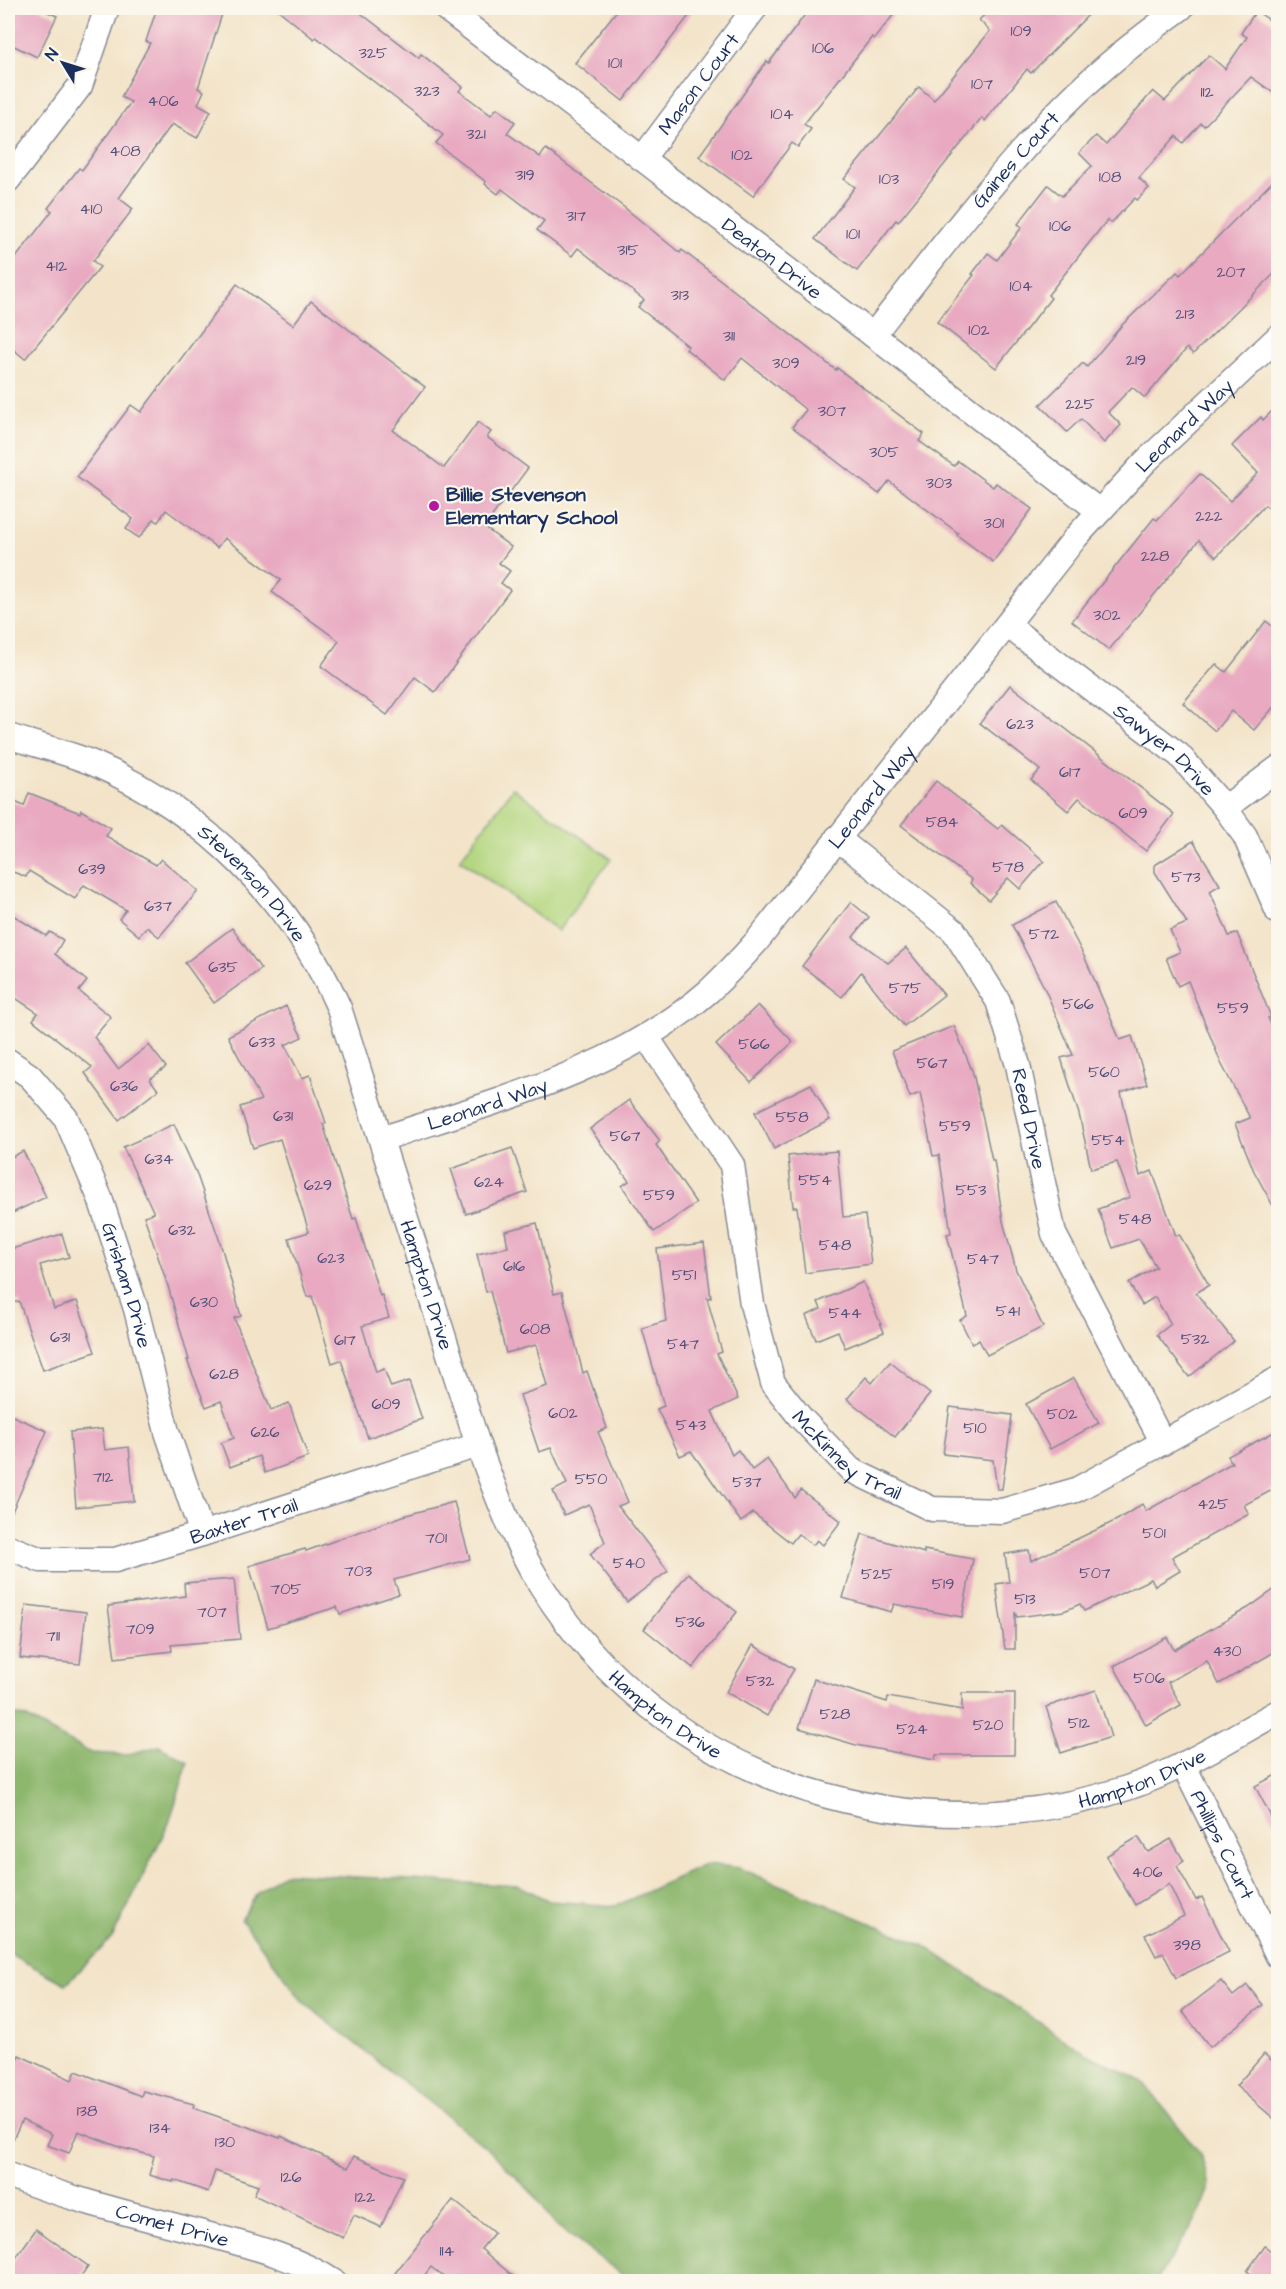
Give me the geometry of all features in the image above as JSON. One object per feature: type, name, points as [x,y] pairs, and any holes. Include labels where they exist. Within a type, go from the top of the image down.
[{"type":"street","points":[[8,180],[80,86],[108,8]]},
{"type":"street","name":"Deaton Drive","points":[[445,8],[1099,511]]},
{"type":"street","name":"Mason Court","points":[[642,159],[755,8]]},
{"type":"street","name":"Gaines Court","points":[[873,335],[970,211],[1050,119],[1129,46],[1181,8]]},
{"type":"street","name":"Leonard Way","points":[[381,1139],[538,1088],[563,1077],[646,1036],[709,991],[757,941],[1099,511],[1179,429],[1278,337]]},
{"type":"street","name":"Sawyer Drive","points":[[1007,625],[1179,754],[1225,808],[1245,836],[1278,912]]},
{"type":"street","name":"Stevenson Drive","points":[[8,736],[92,763],[148,791],[203,830],[248,870],[287,918],[327,979],[351,1040],[381,1139]]},
{"type":"street","points":[[1225,808],[1278,768]]},
{"type":"street","name":"Reed Drive","points":[[837,838],[954,931],[998,1001],[1018,1065],[1054,1234],[1163,1443]]},
{"type":"street","name":"McKinney Trail","points":[[646,1036],[732,1165],[752,1304],[773,1383],[800,1417],[850,1470],[932,1509],[1002,1511],[1076,1490],[1278,1379]]},
{"type":"street","name":"Grisham Drive","points":[[8,1061],[30,1076],[66,1118],[100,1198],[136,1309],[167,1432],[202,1534]]},
{"type":"street","name":"Hampton Drive","points":[[381,1139],[478,1444],[501,1507],[516,1539],[551,1602],[578,1636],[602,1664],[663,1717],[725,1756],[760,1773],[834,1798],[878,1808],[925,1814],[970,1815],[1000,1814],[1126,1788],[1183,1764],[1278,1712]]},
{"type":"street","name":"Baxter Trail","points":[[8,1547],[41,1560],[115,1560],[478,1444]]},
{"type":"street","name":"Phillips Court","points":[[1183,1764],[1278,1956]]},
{"type":"street","name":"Comet Drive","points":[[8,2175],[66,2196],[250,2246],[293,2272],[334,2282]]},
{"type":"green space","points":[[513,788],[611,859],[558,931],[460,859]]},
{"type":"green space","points":[[8,1713],[27,1718],[91,1753],[125,1755],[159,1746],[188,1762],[169,1823],[112,1938],[66,1984],[8,1953]]},
{"type":"green space","points":[[707,1864],[739,1868],[923,1945],[1085,2053],[1142,2081],[1200,2153],[1210,2185],[1198,2216],[1156,2281],[631,2281],[557,2226],[536,2197],[488,2149],[303,2002],[241,1919],[258,1892],[284,1873],[520,1886],[549,1901],[616,1906]]},
{"type":"building","points":[[8,8],[38,8],[57,16],[37,57],[8,43]]},
{"type":"building","points":[[157,8],[202,8],[222,14],[198,88],[204,91],[198,104],[211,111],[197,138],[172,124],[119,198],[133,209],[93,261],[100,267],[25,359],[8,345],[8,268],[52,211],[48,208],[79,168],[82,170],[131,102],[121,97],[150,43],[146,41]]},
{"type":"building","points":[[276,8],[354,8],[419,58],[421,54],[463,87],[459,91],[491,115],[497,108],[515,122],[507,133],[540,157],[546,149],[625,208],[680,253],[682,250],[836,370],[837,368],[924,434],[919,441],[954,466],[958,461],[993,487],[996,483],[1032,509],[993,562],[889,481],[879,494],[792,427],[806,410],[742,358],[725,380],[686,349],[688,346],[638,307],[644,300],[578,248],[572,256],[537,230],[544,221],[502,189],[498,194],[436,143],[443,135]]},
{"type":"building","points":[[619,8],[695,8],[623,101],[575,63]]},
{"type":"building","points":[[810,8],[899,8],[874,39],[872,37],[804,124],[811,129],[798,147],[792,143],[753,196],[699,156],[767,61],[769,63]]},
{"type":"building","points":[[992,8],[1095,8],[1031,73],[1027,69],[985,121],[982,118],[898,222],[896,220],[857,271],[815,239],[855,187],[844,179],[919,87],[934,100],[990,31],[979,20]]},
{"type":"building","points":[[1256,11],[1278,26],[1278,96],[1251,77],[1204,126],[1201,123],[1183,143],[1176,136],[1139,178],[1149,188],[1137,200],[1135,198],[1111,223],[1108,219],[1048,295],[1051,298],[996,368],[937,322],[974,275],[972,274],[988,253],[997,260],[1022,227],[1018,224],[1048,185],[1062,196],[1092,166],[1079,153],[1096,136],[1106,145],[1153,91],[1165,101],[1209,55],[1225,69],[1247,37],[1241,33]]},
{"type":"building","points":[[1278,176],[1278,270],[1193,354],[1187,348],[1145,398],[1132,387],[1108,412],[1121,425],[1104,443],[1081,419],[1067,432],[1040,405],[1083,363],[1087,367],[1122,325],[1177,272],[1180,275]]},
{"type":"building","points":[[237,284],[293,325],[311,301],[425,387],[393,430],[444,468],[478,422],[491,432],[487,437],[528,468],[484,527],[511,547],[499,563],[510,571],[501,583],[510,590],[435,692],[415,677],[387,715],[321,666],[339,641],[272,592],[281,580],[224,538],[217,548],[166,510],[158,522],[154,519],[139,538],[126,529],[133,519],[77,477],[131,405],[141,412]]},
{"type":"building","points":[[1278,405],[1278,500],[1270,509],[1265,505],[1216,557],[1199,540],[1109,650],[1072,621],[1154,518],[1157,520],[1200,474],[1230,501],[1258,473],[1232,446],[1261,417],[1263,420]]},
{"type":"building","points":[[1266,621],[1278,631],[1278,702],[1254,730],[1231,711],[1215,731],[1183,703],[1216,664],[1226,672]]},
{"type":"building","points":[[1010,685],[1174,814],[1146,851],[1079,798],[1068,811],[1031,780],[1040,770],[980,723]]},
{"type":"building","points":[[936,781],[998,829],[1002,825],[1044,861],[1020,889],[1008,878],[989,900],[970,883],[972,880],[901,825]]},
{"type":"building","points":[[29,793],[80,813],[81,810],[111,828],[106,836],[156,865],[161,859],[198,891],[159,937],[147,927],[139,936],[119,919],[126,910],[84,885],[75,899],[29,871],[26,877],[8,870],[8,799],[24,806]]},
{"type":"building","points":[[1193,841],[1220,885],[1210,891],[1229,936],[1237,933],[1271,1017],[1268,1018],[1278,1038],[1278,1215],[1254,1171],[1235,1124],[1250,1118],[1221,1063],[1188,981],[1178,986],[1166,958],[1180,952],[1170,930],[1187,923],[1155,872],[1155,865]]},
{"type":"building","points":[[851,902],[869,917],[853,937],[888,963],[906,948],[944,995],[904,1026],[861,972],[842,997],[802,966]]},
{"type":"building","points":[[1056,902],[1085,958],[1120,1040],[1132,1036],[1147,1084],[1121,1093],[1140,1176],[1152,1171],[1176,1236],[1179,1234],[1209,1285],[1196,1293],[1234,1341],[1189,1377],[1157,1335],[1171,1324],[1155,1297],[1142,1305],[1129,1283],[1156,1267],[1139,1239],[1113,1248],[1098,1209],[1130,1197],[1117,1162],[1091,1169],[1079,1114],[1061,1058],[1073,1055],[1044,987],[1012,925]]},
{"type":"building","points":[[8,912],[46,936],[50,932],[63,940],[55,954],[87,981],[79,991],[111,1017],[94,1037],[118,1069],[149,1045],[166,1067],[150,1079],[158,1090],[119,1120],[85,1073],[92,1067],[33,1020],[38,1013],[8,993]]},
{"type":"building","points":[[232,928],[261,969],[214,1003],[185,963]]},
{"type":"building","points":[[758,1005],[793,1042],[751,1082],[716,1045]]},
{"type":"building","points":[[286,1006],[302,1037],[285,1045],[302,1078],[310,1075],[353,1219],[356,1218],[389,1318],[362,1326],[376,1372],[384,1369],[391,1387],[409,1381],[422,1419],[368,1438],[341,1360],[332,1363],[312,1296],[307,1297],[289,1238],[309,1232],[280,1139],[253,1148],[240,1107],[261,1100],[228,1036]]},
{"type":"building","points":[[954,1026],[973,1073],[992,1160],[994,1160],[1003,1221],[1016,1270],[1043,1327],[987,1355],[979,1340],[972,1344],[960,1320],[967,1316],[947,1234],[951,1233],[939,1155],[933,1156],[920,1093],[910,1097],[892,1051]]},
{"type":"building","points":[[811,1084],[830,1120],[774,1149],[755,1112]]},
{"type":"building","points":[[629,1100],[660,1141],[656,1145],[696,1203],[654,1232],[622,1186],[629,1181],[590,1129]]},
{"type":"building","points":[[174,1124],[196,1172],[220,1242],[241,1316],[234,1318],[271,1410],[289,1403],[308,1457],[265,1473],[259,1456],[230,1467],[221,1443],[234,1438],[221,1401],[206,1407],[187,1360],[189,1360],[168,1286],[144,1216],[154,1213],[123,1147]]},
{"type":"building","points":[[512,1148],[527,1192],[466,1214],[451,1169]]},
{"type":"building","points":[[23,1151],[46,1197],[8,1215],[8,1159]]},
{"type":"building","points":[[837,1151],[843,1217],[865,1215],[871,1264],[805,1273],[797,1207],[793,1207],[788,1156]]},
{"type":"building","points":[[537,1223],[554,1294],[562,1292],[583,1373],[587,1371],[607,1428],[598,1432],[628,1502],[618,1506],[668,1571],[627,1602],[590,1554],[605,1542],[589,1504],[564,1515],[553,1491],[567,1484],[551,1448],[539,1452],[520,1395],[547,1386],[536,1345],[506,1353],[490,1291],[486,1292],[477,1254],[508,1247],[505,1231]]},
{"type":"building","points":[[62,1234],[69,1257],[40,1265],[54,1309],[77,1301],[95,1352],[43,1370],[19,1301],[8,1304],[8,1250]]},
{"type":"building","points":[[704,1243],[711,1298],[707,1298],[722,1352],[717,1354],[738,1399],[712,1411],[732,1455],[738,1450],[752,1470],[767,1459],[795,1498],[801,1490],[841,1521],[823,1545],[817,1540],[813,1545],[798,1534],[791,1543],[753,1513],[741,1522],[691,1451],[680,1456],[657,1409],[664,1406],[642,1328],[666,1321],[657,1249]]},
{"type":"building","points":[[863,1282],[884,1332],[845,1348],[838,1331],[816,1340],[806,1316],[821,1309],[818,1302]]},
{"type":"building","points":[[890,1362],[930,1394],[895,1437],[847,1399],[866,1377],[872,1383]]},
{"type":"building","points":[[1074,1378],[1099,1423],[1050,1449],[1026,1404]]},
{"type":"building","points":[[950,1407],[1012,1415],[1002,1489],[997,1489],[993,1460],[943,1454]]},
{"type":"building","points":[[8,1414],[47,1431],[8,1521]]},
{"type":"building","points":[[102,1429],[105,1450],[129,1447],[134,1501],[76,1507],[70,1432]]},
{"type":"building","points":[[1278,1430],[1278,1487],[1244,1505],[1249,1514],[1172,1557],[1180,1571],[1155,1586],[1151,1579],[1084,1611],[1080,1604],[1064,1611],[1017,1617],[1015,1612],[1015,1649],[1005,1649],[996,1584],[1009,1582],[1005,1554],[1029,1550],[1031,1561],[1117,1520],[1142,1504],[1146,1511],[1232,1463],[1228,1456]]},
{"type":"building","points":[[454,1502],[470,1559],[394,1580],[399,1594],[340,1614],[337,1607],[268,1628],[249,1566],[305,1549],[306,1551],[403,1516]]},
{"type":"building","points":[[862,1534],[924,1553],[924,1550],[973,1559],[962,1617],[894,1604],[891,1612],[843,1598]]},
{"type":"building","points":[[688,1573],[737,1612],[693,1668],[644,1629]]},
{"type":"building","points":[[234,1579],[240,1639],[171,1645],[172,1651],[115,1658],[108,1606],[185,1596],[184,1583]]},
{"type":"building","points":[[1278,1587],[1278,1650],[1219,1684],[1207,1661],[1168,1682],[1181,1705],[1146,1725],[1114,1666],[1167,1637],[1174,1650],[1248,1608]]},
{"type":"building","points":[[26,1605],[86,1612],[80,1664],[20,1658]]},
{"type":"building","points":[[753,1645],[794,1669],[767,1716],[726,1692]]},
{"type":"building","points":[[814,1679],[887,1702],[888,1697],[962,1710],[962,1693],[1015,1693],[1014,1755],[936,1755],[935,1760],[856,1745],[799,1728]]},
{"type":"building","points":[[1096,1690],[1111,1737],[1061,1753],[1046,1707]]},
{"type":"building","points":[[1278,1774],[1278,1830],[1255,1786]]},
{"type":"building","points":[[1138,1837],[1148,1852],[1171,1839],[1184,1861],[1177,1866],[1196,1900],[1202,1897],[1229,1952],[1176,1978],[1163,1953],[1156,1956],[1145,1935],[1184,1916],[1169,1884],[1135,1905],[1106,1856]]},
{"type":"building","points":[[1221,1981],[1233,1996],[1247,1985],[1263,2005],[1210,2047],[1182,2011]]},
{"type":"building","points":[[1264,2054],[1278,2066],[1278,2122],[1236,2086]]},
{"type":"building","points":[[19,2055],[72,2080],[76,2071],[141,2096],[143,2091],[194,2104],[193,2108],[280,2138],[281,2136],[348,2168],[354,2156],[403,2177],[381,2227],[354,2215],[343,2238],[254,2195],[258,2186],[215,2171],[208,2192],[174,2180],[173,2182],[149,2175],[154,2156],[122,2148],[78,2131],[69,2153],[47,2145],[52,2134],[22,2120],[8,2150],[8,2079]]},
{"type":"building","points":[[453,2200],[494,2233],[481,2249],[520,2282],[450,2282],[431,2267],[419,2282],[406,2282],[395,2273]]},
{"type":"building","points":[[36,2229],[88,2266],[77,2282],[8,2282],[8,2269]]},
{"type":"building","points":[[1265,2246],[1278,2257],[1278,2282],[1247,2282],[1252,2275],[1247,2271]]},
{"type":"place","name":"Billie Stevenson Elementary School","points":[[434,506]]}]
